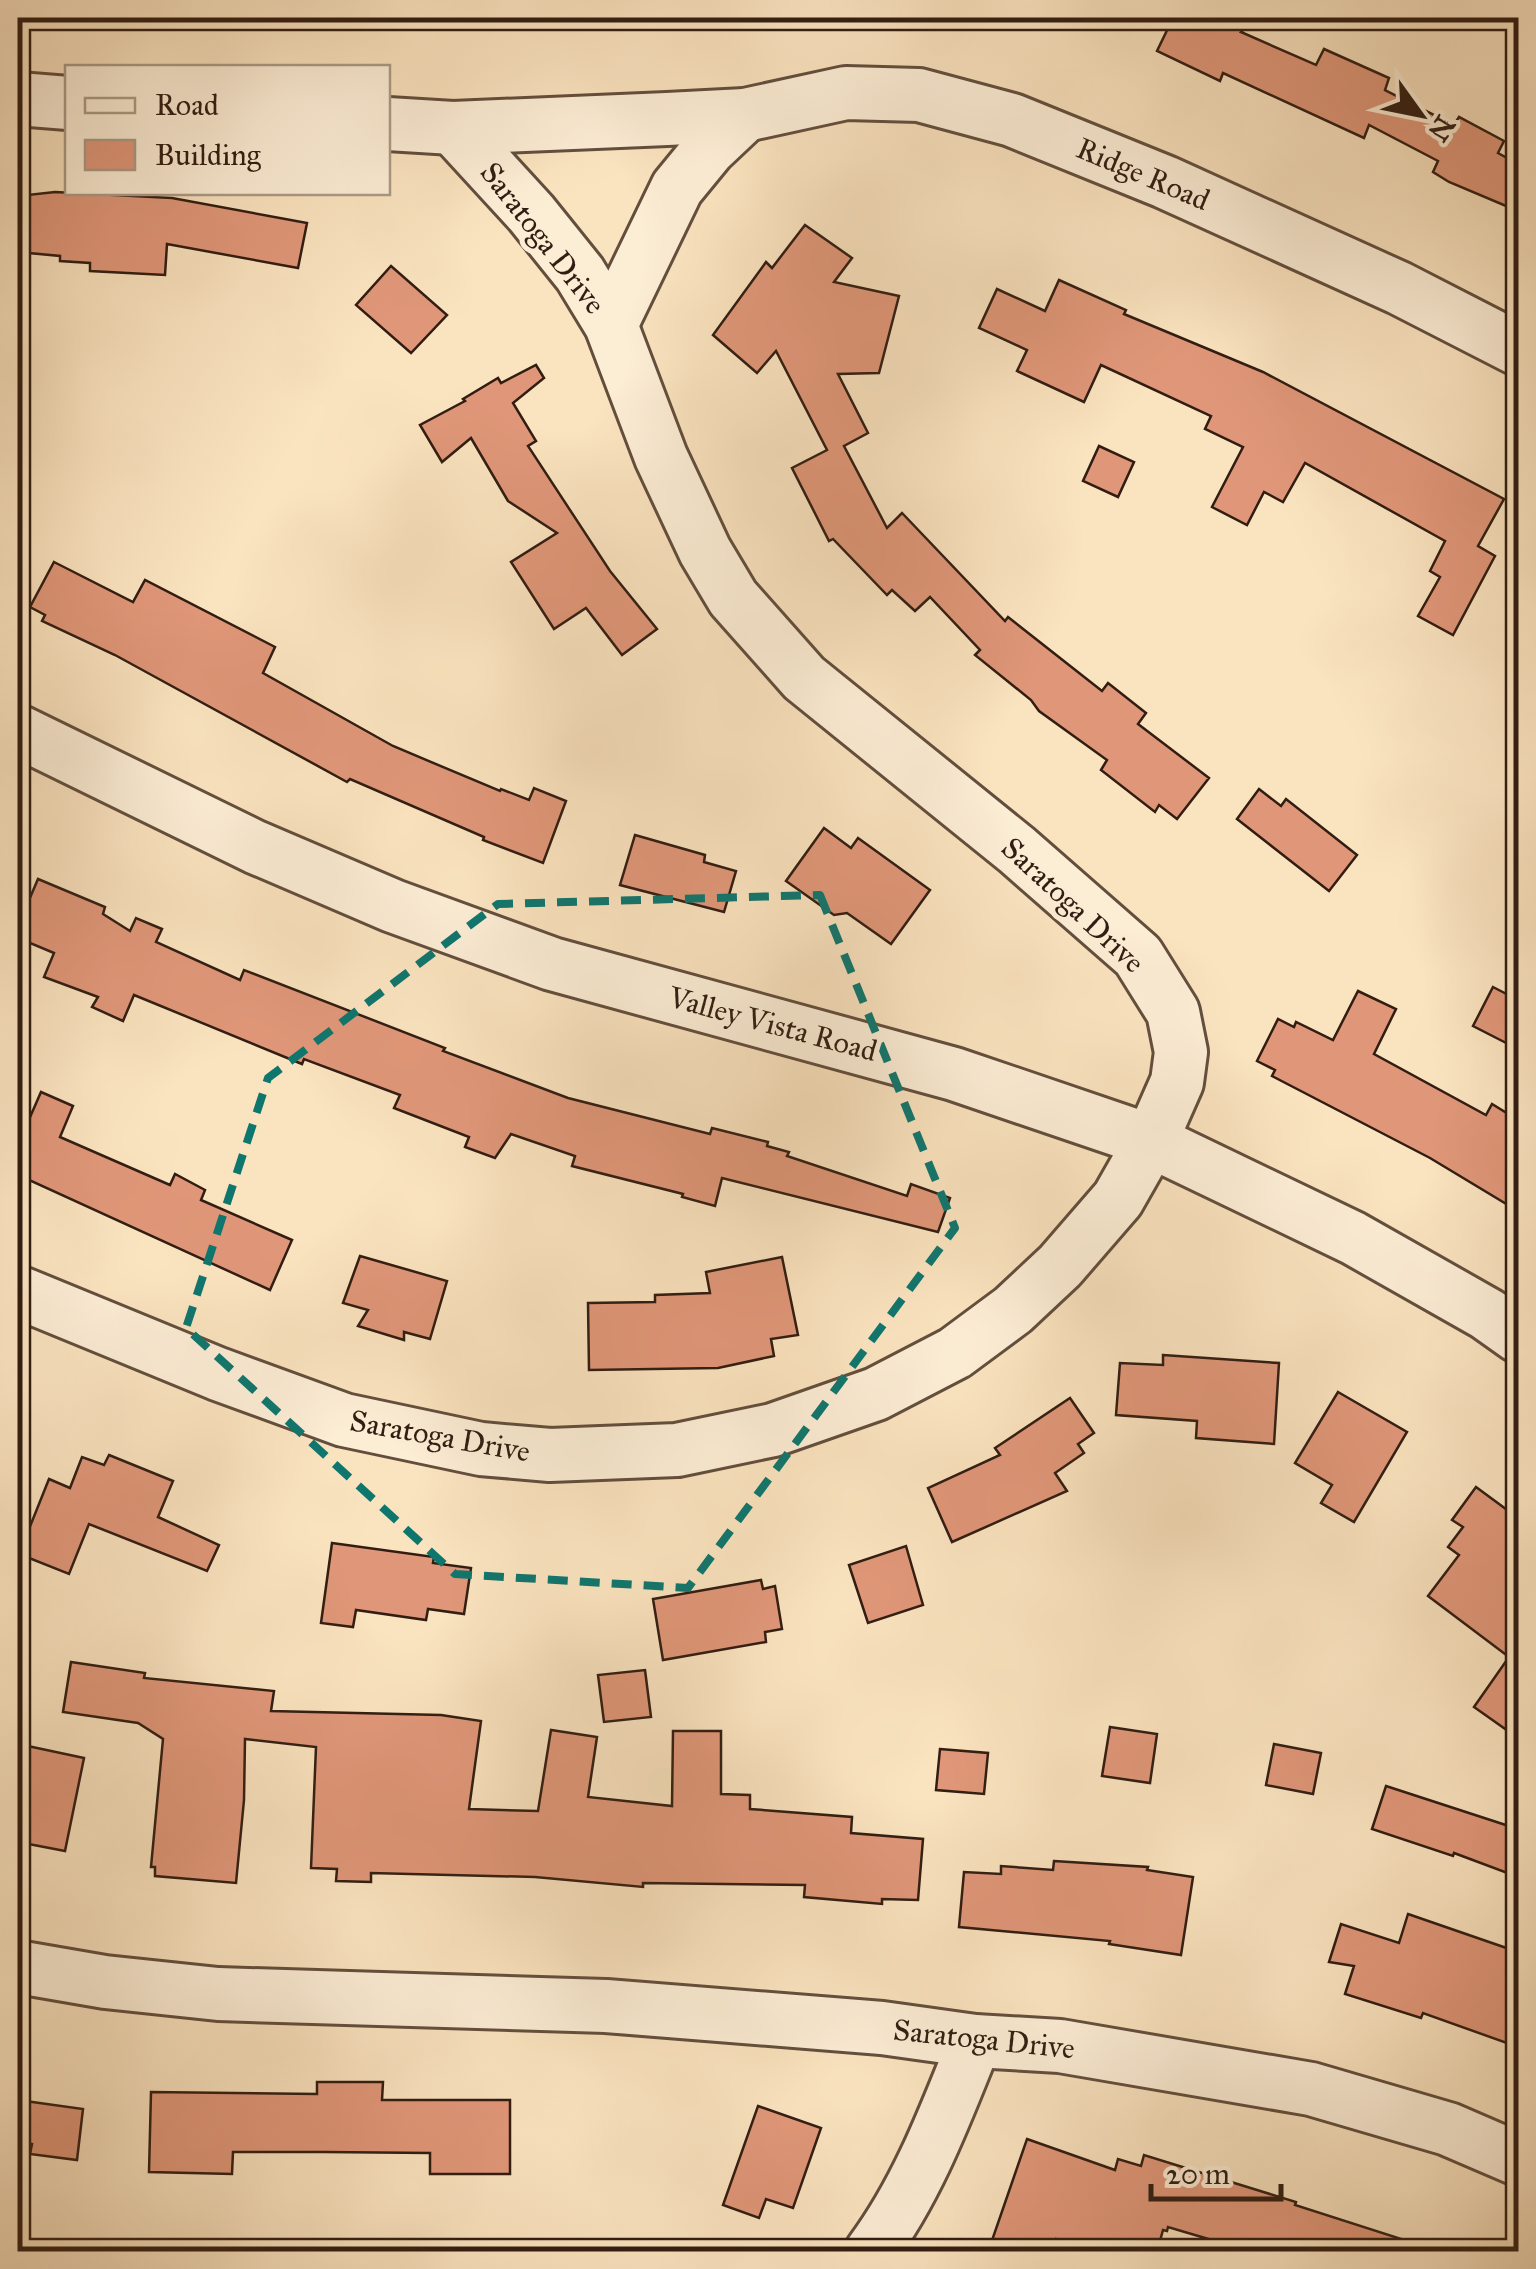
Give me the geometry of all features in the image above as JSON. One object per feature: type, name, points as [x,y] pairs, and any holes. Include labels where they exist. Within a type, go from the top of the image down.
[{"type":"street","name":"Ridge Road","points":[[453,128],[746,114],[846,93],[919,96],[1012,120],[1165,182],[1399,288],[1518,349]]},
{"type":"street","points":[[18,99],[65,102]]},
{"type":"street","points":[[610,325],[677,188],[709,149],[746,114]]},
{"type":"street","points":[[390,124],[453,128]]},
{"type":"street","name":"Saratoga Drive","points":[[18,1292],[218,1374],[344,1420],[480,1449],[550,1455],[678,1450],[773,1430],[876,1394],[955,1353],[1013,1310],[1060,1266],[1118,1199],[1151,1141],[1177,1082],[1181,1052],[1172,1012],[1138,956],[1017,850],[804,678],[733,598],[705,551],[661,456],[610,325],[580,274],[531,213],[453,128]]},
{"type":"street","name":"Valley Vista Road","points":[[18,731],[255,847],[393,906],[552,964],[954,1074],[1151,1141],[1353,1238],[1488,1314],[1518,1336]]},
{"type":"street","name":"Saratoga Drive","points":[[18,1967],[105,1982],[218,1994],[606,2006],[882,2028],[975,2041],[1078,2049],[1311,2089],[1448,2129],[1518,2159]]},
{"type":"street","points":[[871,2252],[884,2235],[936,2136],[975,2041]]},
{"type":"highlighted area","points":[[820,895],[955,1228],[688,1588],[455,1574],[186,1328],[268,1078],[498,904]]},
{"type":"building","points":[[1173,18],[1218,18],[1316,65],[1324,49],[1389,78],[1385,90],[1454,125],[1459,117],[1504,141],[1498,153],[1518,164],[1518,211],[1449,182],[1433,172],[1438,161],[1369,125],[1364,138],[1223,73],[1220,81],[1157,51]]},
{"type":"building","points":[[55,192],[172,198],[307,223],[298,268],[167,244],[165,275],[90,271],[90,263],[18,252],[18,196]]},
{"type":"building","points":[[805,225],[852,258],[834,282],[899,296],[879,373],[838,374],[868,433],[844,446],[887,528],[902,513],[1005,621],[1008,617],[1102,691],[1108,683],[1146,713],[1138,724],[1209,778],[1177,819],[1159,805],[1155,812],[1101,770],[1107,760],[1039,711],[1031,700],[975,655],[980,650],[930,597],[915,611],[892,590],[887,595],[833,539],[829,541],[792,468],[827,450],[776,351],[757,373],[713,335],[766,262],[772,268]]},
{"type":"building","points":[[391,266],[447,315],[411,353],[356,305]]},
{"type":"building","points":[[1059,280],[1126,310],[1124,314],[1263,372],[1504,499],[1478,546],[1495,556],[1453,635],[1418,616],[1440,577],[1430,571],[1445,541],[1305,463],[1283,502],[1264,492],[1247,525],[1212,507],[1243,447],[1205,429],[1211,416],[1101,365],[1084,402],[1017,371],[1027,350],[979,328],[997,289],[1045,311]]},
{"type":"building","points":[[536,365],[544,378],[513,403],[536,441],[528,446],[610,571],[657,629],[622,655],[586,608],[554,629],[511,562],[557,533],[508,501],[471,438],[442,462],[420,425],[498,378],[501,383]]},
{"type":"building","points":[[1099,446],[1134,462],[1118,497],[1083,481]]},
{"type":"building","points":[[54,562],[133,602],[145,580],[275,647],[263,673],[393,746],[500,791],[529,800],[534,788],[566,801],[543,863],[350,779],[347,782],[115,655],[42,621],[45,615],[30,607]]},
{"type":"building","points":[[1259,789],[1281,806],[1286,799],[1357,855],[1329,891],[1237,819]]},
{"type":"building","points":[[824,828],[851,848],[858,838],[930,890],[891,944],[847,913],[834,915],[786,881]]},
{"type":"building","points":[[635,835],[705,855],[704,862],[736,871],[724,912],[620,885]]},
{"type":"building","points":[[38,879],[105,907],[103,914],[130,931],[136,918],[162,929],[156,942],[240,980],[244,970],[568,1098],[710,1134],[712,1128],[768,1142],[767,1146],[789,1152],[787,1156],[907,1196],[911,1184],[950,1198],[938,1232],[722,1178],[715,1206],[572,1166],[575,1156],[511,1134],[495,1158],[465,1147],[469,1137],[394,1108],[400,1095],[304,1059],[302,1064],[134,995],[123,1021],[92,1007],[98,997],[44,977],[54,953],[18,938],[18,926]]},
{"type":"building","points":[[1493,987],[1518,1000],[1518,1049],[1473,1026]]},
{"type":"building","points":[[1358,991],[1396,1009],[1374,1054],[1486,1115],[1492,1104],[1518,1120],[1518,1211],[1430,1158],[1272,1076],[1275,1070],[1257,1061],[1278,1019],[1294,1027],[1296,1022],[1333,1040]]},
{"type":"building","points":[[41,1092],[73,1106],[60,1137],[170,1185],[175,1174],[205,1190],[201,1200],[292,1240],[270,1290],[18,1175],[18,1120],[27,1124]]},
{"type":"building","points":[[360,1256],[447,1281],[430,1339],[404,1332],[404,1340],[358,1326],[368,1310],[343,1303]]},
{"type":"building","points":[[782,1257],[798,1335],[771,1339],[774,1356],[718,1368],[589,1370],[588,1303],[655,1302],[655,1295],[710,1293],[706,1272]]},
{"type":"building","points":[[1163,1355],[1279,1363],[1274,1444],[1196,1438],[1197,1421],[1116,1415],[1120,1363],[1163,1365]]},
{"type":"building","points":[[1338,1392],[1407,1432],[1354,1522],[1321,1503],[1332,1485],[1295,1463]]},
{"type":"building","points":[[1070,1398],[1094,1433],[1078,1444],[1084,1453],[1055,1473],[1067,1491],[952,1542],[928,1488],[1000,1455],[995,1448]]},
{"type":"building","points":[[109,1455],[173,1481],[158,1517],[219,1545],[207,1571],[89,1524],[69,1574],[19,1554],[49,1479],[70,1488],[82,1457],[104,1465]]},
{"type":"building","points":[[1476,1487],[1518,1518],[1518,1738],[1474,1707],[1509,1657],[1428,1596],[1459,1555],[1448,1547],[1463,1527],[1452,1520]]},
{"type":"building","points":[[332,1543],[434,1557],[433,1563],[471,1568],[464,1614],[428,1609],[426,1620],[356,1610],[353,1627],[321,1623]]},
{"type":"building","points":[[906,1546],[923,1605],[868,1623],[849,1565]]},
{"type":"building","points":[[761,1580],[763,1589],[775,1586],[782,1629],[765,1632],[766,1642],[663,1660],[653,1599]]},
{"type":"building","points":[[71,1662],[145,1673],[144,1678],[274,1691],[271,1711],[441,1715],[481,1721],[469,1809],[538,1811],[551,1730],[597,1737],[588,1797],[672,1806],[673,1731],[721,1731],[721,1794],[750,1795],[750,1809],[852,1817],[851,1833],[923,1839],[918,1900],[882,1899],[882,1904],[804,1897],[805,1885],[643,1883],[643,1887],[535,1877],[371,1873],[371,1882],[336,1881],[337,1869],[311,1868],[316,1747],[245,1739],[236,1883],[155,1876],[155,1867],[151,1867],[163,1739],[138,1723],[63,1712]]},
{"type":"building","points":[[645,1670],[651,1717],[604,1722],[598,1675]]},
{"type":"building","points":[[1110,1727],[1157,1734],[1150,1783],[1102,1776]]},
{"type":"building","points":[[1274,1744],[1321,1753],[1313,1794],[1266,1785]]},
{"type":"building","points":[[23,1745],[84,1758],[65,1851],[18,1842],[18,1772]]},
{"type":"building","points":[[940,1749],[988,1753],[984,1794],[936,1790]]},
{"type":"building","points":[[1386,1786],[1518,1829],[1518,1877],[1372,1829]]},
{"type":"building","points":[[1054,1861],[1148,1867],[1147,1870],[1193,1877],[1181,1955],[1109,1944],[1110,1941],[959,1927],[964,1872],[1001,1874],[1001,1866],[1053,1870]]},
{"type":"building","points":[[1408,1914],[1518,1952],[1518,2047],[1423,2013],[1421,2018],[1345,1994],[1354,1966],[1329,1962],[1341,1924],[1399,1943]]},
{"type":"building","points":[[317,2082],[383,2082],[382,2100],[510,2100],[510,2174],[430,2174],[430,2153],[324,2152],[233,2152],[232,2174],[149,2172],[151,2092],[317,2094]]},
{"type":"building","points":[[18,2100],[83,2109],[77,2160],[30,2154],[32,2144],[18,2142]]},
{"type":"building","points":[[758,2106],[821,2128],[793,2208],[766,2199],[759,2218],[723,2205]]},
{"type":"building","points":[[1027,2139],[1115,2170],[1118,2159],[1141,2166],[1144,2155],[1417,2244],[1416,2252],[1231,2252],[1232,2246],[1168,2227],[1163,2230],[1157,2252],[1102,2252],[1056,2239],[1051,2252],[988,2252]]}]
